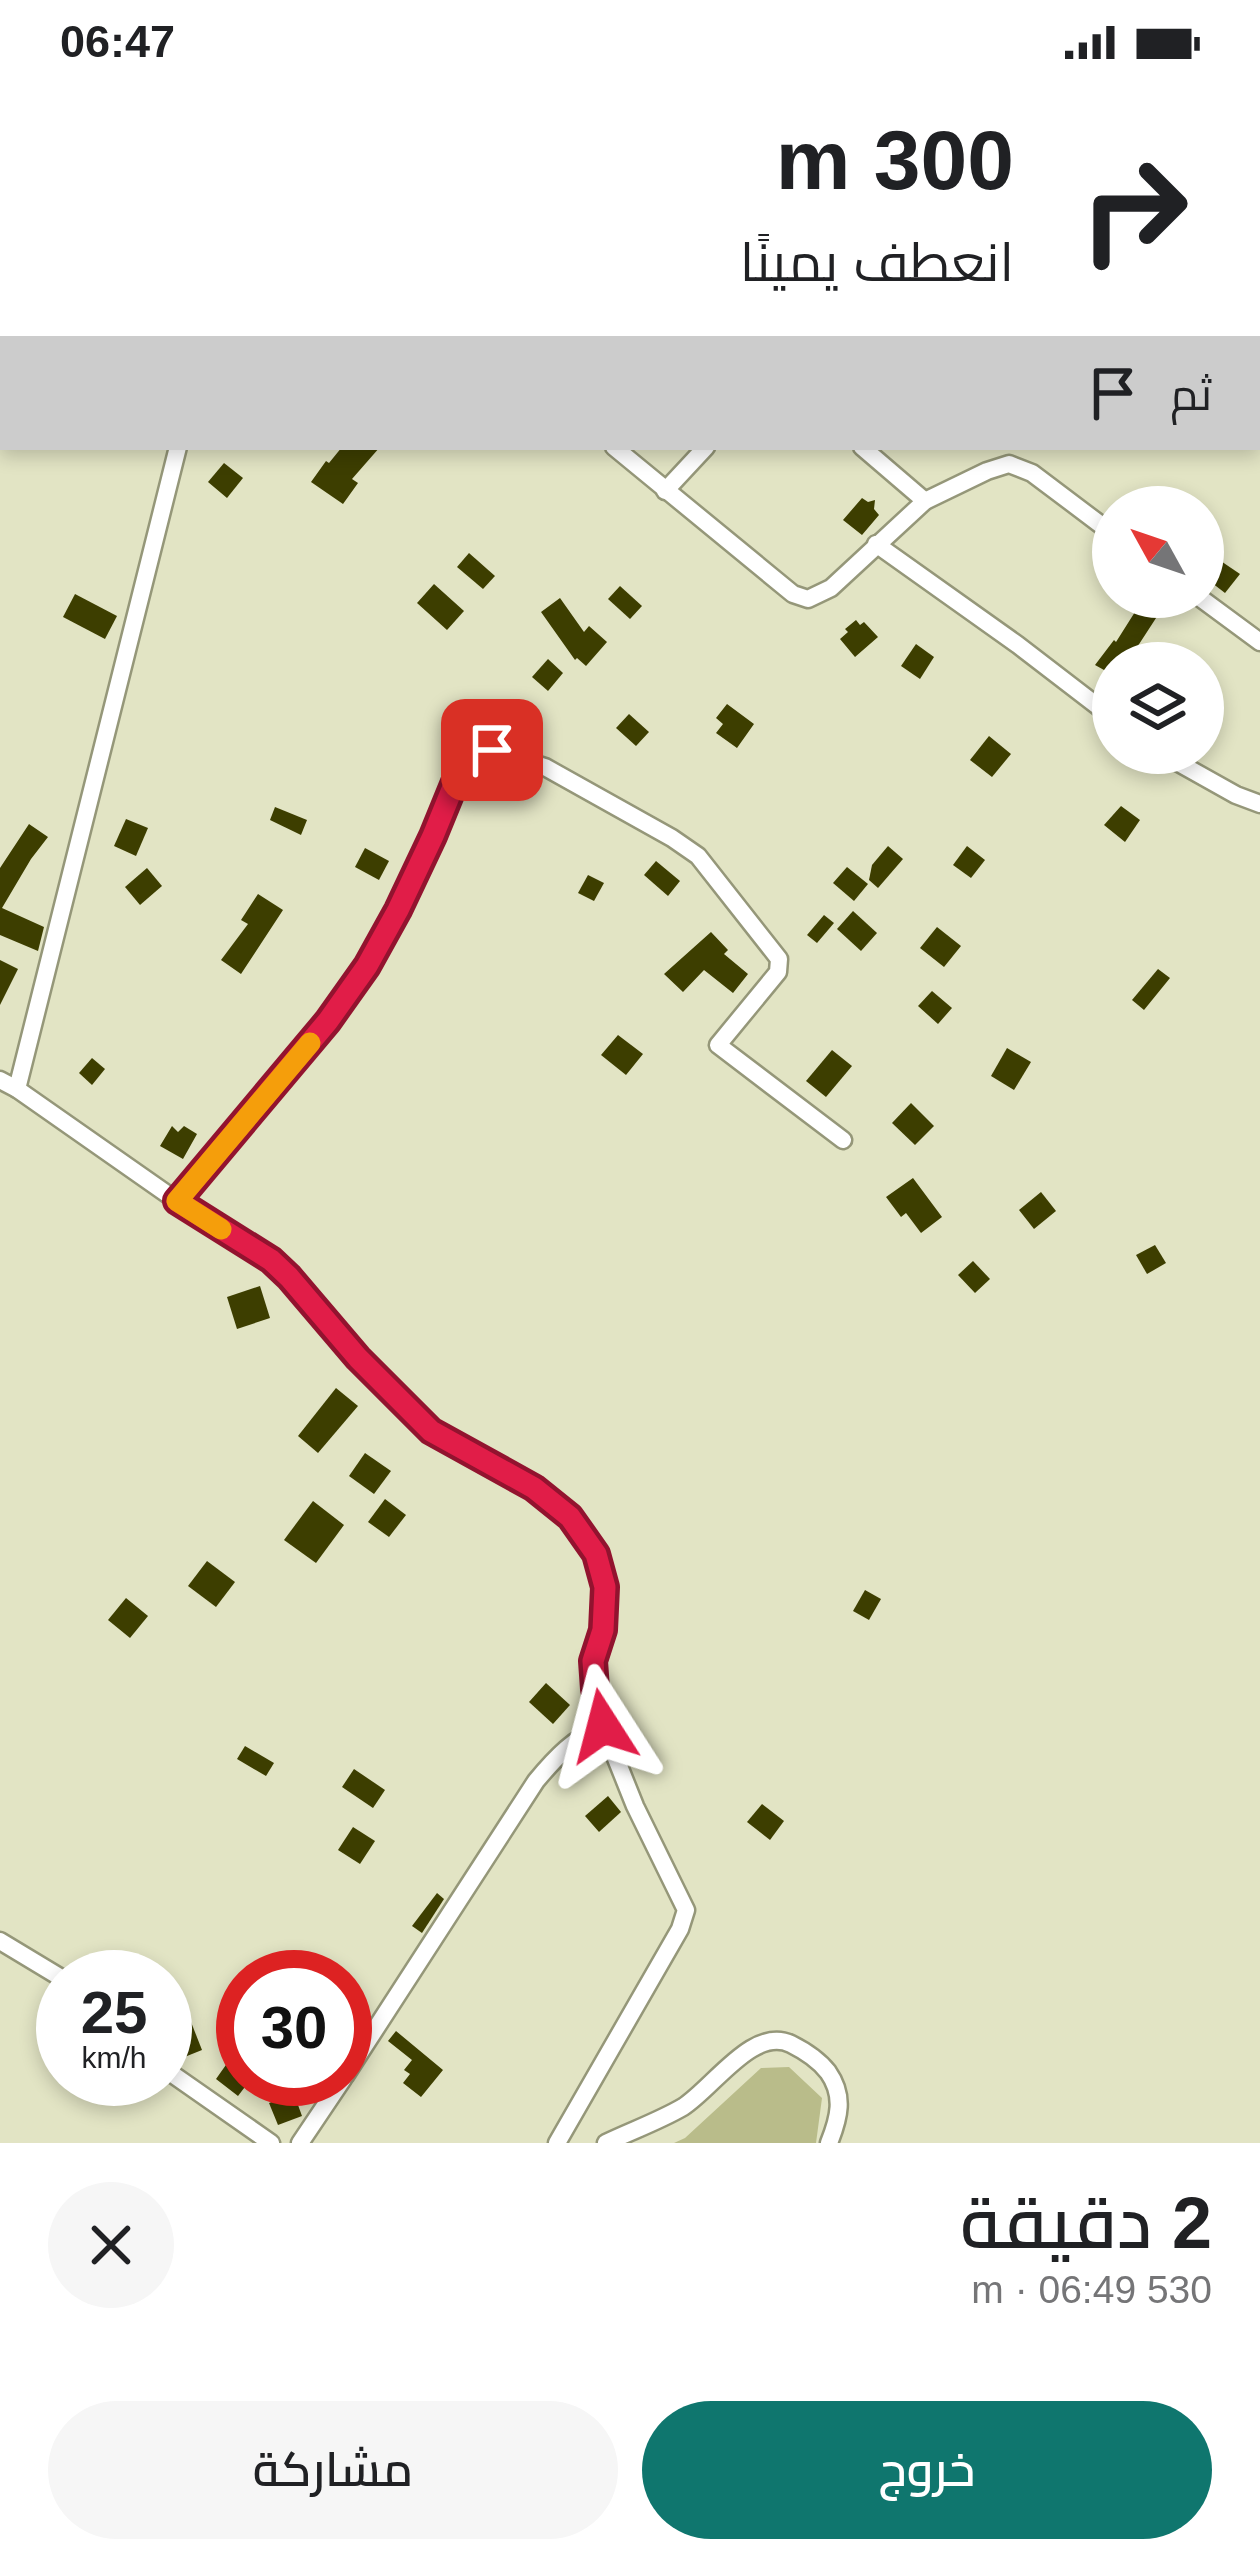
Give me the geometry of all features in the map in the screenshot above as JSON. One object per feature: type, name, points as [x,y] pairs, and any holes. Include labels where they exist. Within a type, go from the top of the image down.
[{"type":"street","points":[[177,450],[9,1085],[271,1260],[431,1431],[534,1488],[570,1517],[596,1554],[605,1587],[603,1630],[593,1661],[603,1726],[635,1806],[686,1910],[680,1929],[557,2143]]},
{"type":"street","points":[[617,450],[793,594],[808,598],[831,588],[925,501],[1009,464],[1031,473],[1092,518]]},
{"type":"street","points":[[665,491],[703,450]]},
{"type":"street","points":[[866,450],[925,501]]},
{"type":"street","points":[[876,544],[1092,702]]},
{"type":"street","points":[[1224,615],[1260,642]]},
{"type":"street","points":[[177,1201],[328,1021],[367,966],[424,855],[462,765],[480,750],[545,766],[698,856],[779,959],[778,972],[718,1045],[843,1141]]},
{"type":"street","points":[[1198,774],[1260,804]]},
{"type":"street","points":[[372,2034],[536,1781],[581,1735],[603,1726]]},
{"type":"street","points":[[0,1941],[36,1963]]},
{"type":"street","points":[[606,2143],[681,2108],[760,2042],[781,2039],[804,2050],[836,2084],[841,2104],[829,2143]]},
{"type":"street","points":[[192,2087],[271,2143]]},
{"type":"street","points":[[300,2143],[325,2106]]},
{"type":"green space","points":[[789,2067],[822,2098],[816,2143],[674,2143],[761,2068]]},
{"type":"building","points":[[340,450],[377,450],[352,479],[358,483],[343,504],[311,482]]},
{"type":"building","points":[[224,463],[243,478],[227,498],[208,482]]},
{"type":"building","points":[[862,498],[875,500],[879,515],[862,535],[843,520]]},
{"type":"building","points":[[469,553],[495,576],[483,589],[457,567]]},
{"type":"building","points":[[1224,563],[1240,574],[1224,592]]},
{"type":"building","points":[[434,584],[464,611],[447,630],[417,603]]},
{"type":"building","points":[[620,586],[642,606],[630,619],[608,599]]},
{"type":"building","points":[[75,594],[117,616],[105,639],[63,617]]},
{"type":"building","points":[[560,598],[584,632],[589,626],[607,642],[586,666],[575,660],[541,612]]},
{"type":"building","points":[[1131,618],[1156,618],[1140,642],[1116,642]]},
{"type":"building","points":[[856,620],[878,637],[855,657],[840,639]]},
{"type":"building","points":[[916,644],[934,657],[920,679],[901,666]]},
{"type":"building","points":[[548,659],[563,673],[548,691],[532,677]]},
{"type":"building","points":[[727,704],[754,724],[737,748],[716,733],[723,724],[716,718]]},
{"type":"building","points":[[629,714],[649,732],[636,746],[616,728]]},
{"type":"building","points":[[989,736],[1011,754],[992,777],[970,760]]},
{"type":"building","points":[[1121,806],[1140,820],[1125,842],[1104,825]]},
{"type":"building","points":[[275,807],[307,820],[301,835],[270,820]]},
{"type":"building","points":[[126,819],[148,828],[136,856],[114,846]]},
{"type":"building","points":[[29,824],[48,837],[2,908],[44,927],[38,951],[0,935],[0,868]]},
{"type":"building","points":[[888,846],[903,859],[878,888],[869,880],[872,865]]},
{"type":"building","points":[[967,846],[985,860],[971,878],[953,865]]},
{"type":"building","points":[[365,848],[389,861],[379,880],[355,867]]},
{"type":"building","points":[[656,861],[680,881],[668,896],[644,875]]},
{"type":"building","points":[[847,867],[868,884],[854,901],[833,883]]},
{"type":"building","points":[[147,868],[162,886],[140,905],[125,887]]},
{"type":"building","points":[[588,875],[604,883],[594,901],[578,893]]},
{"type":"building","points":[[258,894],[283,910],[241,974],[221,960],[248,924],[241,920]]},
{"type":"building","points":[[853,911],[877,933],[861,951],[837,929]]},
{"type":"building","points":[[824,915],[834,923],[817,943],[807,935]]},
{"type":"building","points":[[937,927],[961,946],[944,967],[920,948]]},
{"type":"building","points":[[711,932],[728,950],[724,954],[748,974],[733,993],[704,970],[683,992],[664,974]]},
{"type":"building","points":[[0,960],[18,969],[0,1005]]},
{"type":"building","points":[[1158,969],[1170,978],[1144,1010],[1132,1000]]},
{"type":"building","points":[[932,991],[952,1008],[938,1024],[918,1006]]},
{"type":"building","points":[[618,1035],[643,1054],[626,1075],[601,1055]]},
{"type":"building","points":[[1007,1048],[1031,1062],[1014,1090],[991,1076]]},
{"type":"building","points":[[832,1050],[852,1066],[826,1097],[806,1081]]},
{"type":"building","points":[[92,1058],[105,1069],[92,1085],[79,1073]]},
{"type":"building","points":[[911,1103],[934,1126],[915,1145],[892,1123]]},
{"type":"building","points":[[172,1126],[178,1132],[184,1126],[197,1134],[183,1159],[160,1146]]},
{"type":"building","points":[[913,1178],[942,1217],[921,1233],[886,1197]]},
{"type":"building","points":[[1041,1192],[1056,1211],[1034,1229],[1019,1210]]},
{"type":"building","points":[[1155,1245],[1166,1263],[1147,1274],[1136,1255]]},
{"type":"building","points":[[973,1261],[990,1279],[975,1293],[958,1275]]},
{"type":"building","points":[[260,1286],[270,1318],[237,1329],[227,1297]]},
{"type":"building","points":[[336,1388],[358,1406],[318,1453],[298,1436]]},
{"type":"building","points":[[365,1453],[391,1471],[374,1494],[349,1476]]},
{"type":"building","points":[[385,1499],[406,1515],[389,1537],[368,1522]]},
{"type":"building","points":[[313,1501],[344,1525],[316,1563],[284,1540]]},
{"type":"building","points":[[207,1561],[235,1582],[216,1607],[188,1586]]},
{"type":"building","points":[[865,1590],[881,1599],[869,1620],[853,1611]]},
{"type":"building","points":[[126,1598],[148,1616],[130,1638],[108,1620]]},
{"type":"building","points":[[546,1683],[570,1705],[553,1724],[529,1702]]},
{"type":"building","points":[[245,1746],[274,1763],[266,1776],[237,1759]]},
{"type":"building","points":[[354,1769],[385,1790],[373,1808],[342,1787]]},
{"type":"building","points":[[608,1796],[621,1812],[599,1832],[585,1816]]},
{"type":"building","points":[[762,1804],[784,1821],[770,1840],[747,1822]]},
{"type":"building","points":[[353,1827],[375,1841],[360,1864],[338,1850]]},
{"type":"building","points":[[437,1893],[444,1899],[422,1933],[412,1926]]},
{"type":"building","points":[[192,2025],[202,2050],[192,2054]]},
{"type":"building","points":[[396,2031],[443,2070],[421,2097],[403,2083],[410,2074],[404,2070],[412,2060],[388,2041]]},
{"type":"building","points":[[270,2106],[298,2106],[302,2116],[278,2125]]},
{"type":"slow traffic","points":[[221,1229],[177,1201],[310,1043]]},
{"type":"route","points":[[492,750],[480,750],[462,765],[433,836],[367,966],[328,1021],[177,1201],[271,1260],[431,1431],[534,1488],[570,1517],[596,1554],[605,1587],[603,1630],[593,1661],[603,1726]]}]
